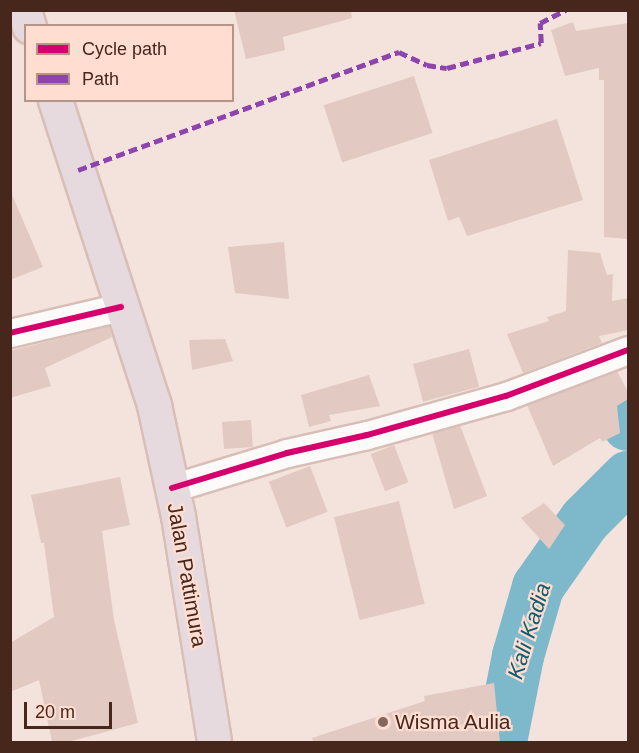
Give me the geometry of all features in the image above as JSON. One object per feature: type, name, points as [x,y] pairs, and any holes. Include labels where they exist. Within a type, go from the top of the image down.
[{"type":"highway","name":"Jalan Pattimura","points":[[56,102],[154,405],[172,488],[214,742]]},
{"type":"street","points":[[10,333],[122,307]]},
{"type":"street","points":[[172,488],[287,453],[367,435],[506,396],[628,350]]},
{"type":"building","points":[[234,10],[351,10],[352,18],[283,37],[285,50],[246,59]]},
{"type":"building","points":[[573,22],[576,31],[628,23],[628,239],[604,237],[604,80],[599,80],[599,68],[565,76],[551,30]]},
{"type":"building","points":[[414,76],[433,133],[342,162],[324,105]]},
{"type":"building","points":[[557,119],[583,200],[467,236],[459,217],[448,221],[429,160]]},
{"type":"building","points":[[10,190],[43,267],[10,280]]},
{"type":"building","points":[[284,242],[289,299],[235,293],[228,247]]},
{"type":"building","points":[[568,250],[600,253],[607,275],[613,274],[612,301],[628,298],[628,330],[599,336],[602,343],[523,373],[507,334],[549,321],[547,317],[566,311]]},
{"type":"building","points":[[109,326],[112,337],[45,368],[51,386],[10,398],[10,351]]},
{"type":"building","points":[[225,339],[233,361],[192,370],[189,340]]},
{"type":"building","points":[[469,349],[479,387],[423,402],[413,364]]},
{"type":"building","points":[[617,371],[628,392],[628,399],[617,406],[620,433],[602,442],[600,438],[553,466],[527,405]]},
{"type":"building","points":[[369,375],[380,406],[329,415],[331,421],[309,427],[301,395]]},
{"type":"building","points":[[251,420],[253,447],[224,449],[222,422]]},
{"type":"building","points":[[460,425],[487,496],[454,509],[432,433]]},
{"type":"building","points":[[394,445],[408,482],[385,491],[371,454]]},
{"type":"building","points":[[310,466],[328,512],[286,528],[269,482]]},
{"type":"building","points":[[120,477],[130,525],[102,531],[114,620],[138,723],[68,742],[52,742],[39,680],[10,692],[10,643],[54,617],[44,543],[41,543],[31,495]]},
{"type":"building","points":[[399,501],[425,604],[360,620],[334,517]]},
{"type":"building","points":[[544,503],[565,525],[549,549],[521,518]]},
{"type":"building","points":[[494,683],[500,742],[313,742],[312,738],[425,701],[424,696]]},
{"type":"waterway","name":"Kali Kadia","points":[[501,742],[518,656],[538,587],[585,520],[628,477]]},
{"type":"marked path","points":[[78,170],[399,52],[427,65],[447,68],[541,43],[540,23],[566,10]]},
{"type":"cycle path","points":[[10,333],[121,307]]},
{"type":"cycle path","points":[[172,488],[287,453],[367,435],[506,396],[628,350]]},
{"type":"place","name":"Wisma Aulia","points":[[383,722]]}]
